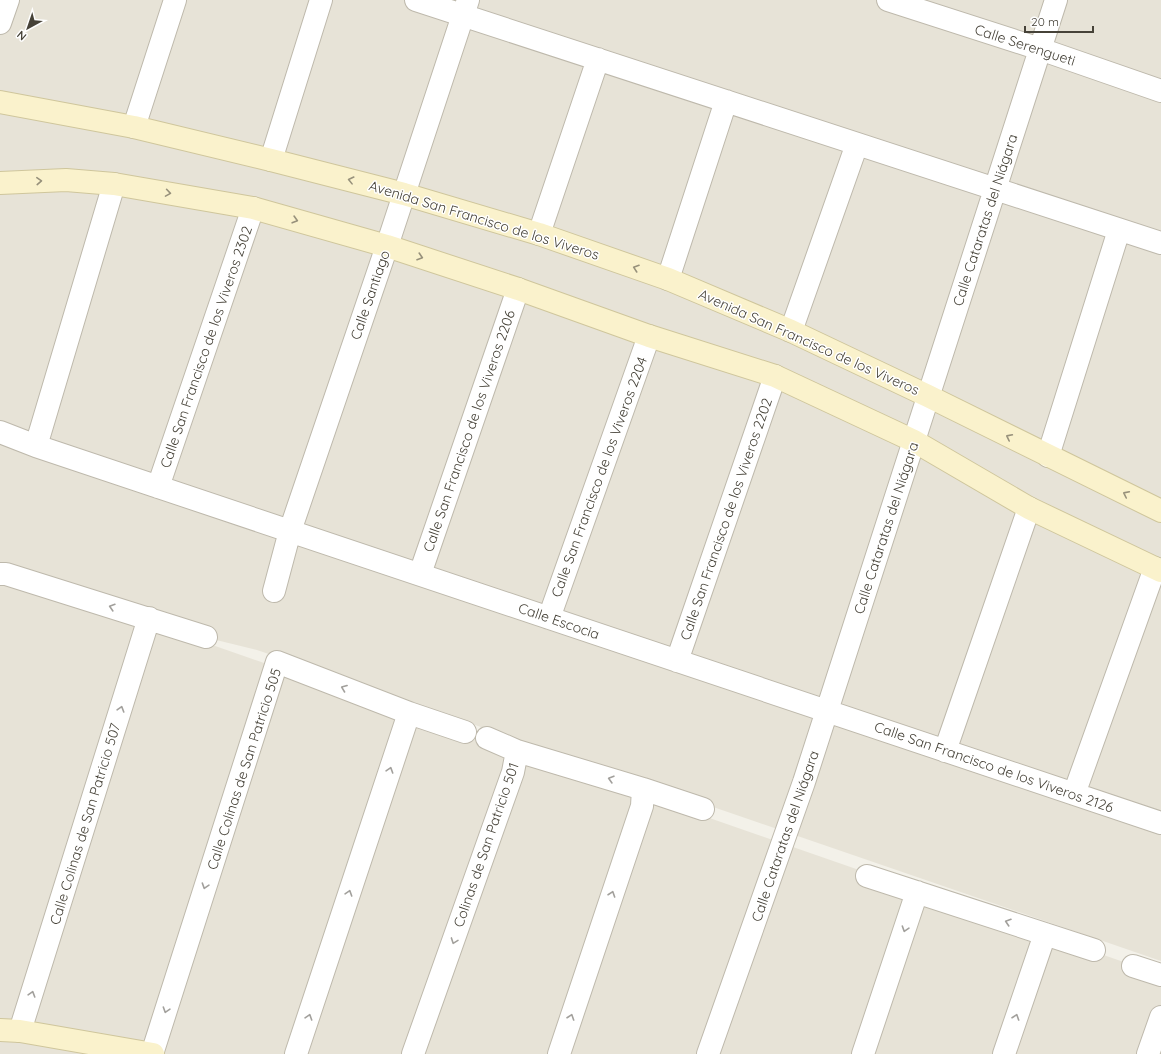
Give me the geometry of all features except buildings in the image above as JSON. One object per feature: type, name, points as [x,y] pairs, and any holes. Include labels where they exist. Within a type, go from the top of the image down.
[{"type":"street","points":[[0,23],[8,0]]},
{"type":"street","points":[[134,127],[175,0]]},
{"type":"street","points":[[271,160],[321,0]]},
{"type":"street","points":[[416,0],[465,8],[598,59],[1161,243]]},
{"type":"street","name":"Calle Serengueti","points":[[888,0],[1040,49],[1161,91]]},
{"type":"street","name":"Calle Cataratas del Niágara","points":[[708,1054],[804,782],[1056,0]]},
{"type":"street","name":"Calle Santiago","points":[[274,591],[290,531],[387,246],[465,8]]},
{"type":"street","points":[[539,234],[598,59]]},
{"type":"street","points":[[668,279],[726,101]]},
{"type":"street","name":"Avenida San Francisco de los Viveros","points":[[0,102],[134,127],[404,194],[539,234],[668,279],[791,331],[928,396],[1161,511]]},
{"type":"street","points":[[791,331],[857,144]]},
{"type":"street","points":[[0,183],[66,180],[114,184],[253,208],[387,246],[518,288],[649,336],[775,376],[914,441],[1029,508],[1158,570],[1074,794]]},
{"type":"street","points":[[36,446],[114,184]]},
{"type":"street","name":"Calle San Francisco de los Viveros 2302","points":[[158,487],[253,208]]},
{"type":"street","points":[[1048,456],[1119,230]]},
{"type":"street","name":"Calle San Francisco de los Viveros 2206","points":[[420,574],[518,288]]},
{"type":"street","name":"Calle San Francisco de los Viveros 2204","points":[[549,618],[649,336]]},
{"type":"street","name":"Calle San Francisco de los Viveros 2202","points":[[678,661],[775,376]]},
{"type":"street","name":"Calle San Francisco de los Viveros 2302","points":[[0,432],[36,446],[290,531]]},
{"type":"street","points":[[945,751],[1029,508]]},
{"type":"street","name":"Calle Escocia","points":[[290,531],[827,711]]},
{"type":"street","points":[[2,580],[150,618],[206,637]]},
{"type":"street","name":"Calle Colinas de San Patricio 507","points":[[10,1030],[150,618]]},
{"type":"street","name":"Calle Colinas de San Patricio 505","points":[[152,1054],[277,662],[409,713]]},
{"type":"street","name":"Calle San Francisco de los Viveros 2126","points":[[827,711],[1161,823]]},
{"type":"street","points":[[296,1054],[409,713],[464,732]]},
{"type":"street","points":[[487,738],[517,751]]},
{"type":"street","name":"Colinas de San Patricio 501","points":[[413,1054],[513,772],[517,751],[643,788],[703,809]]},
{"type":"street","points":[[558,1054],[642,806],[643,788]]},
{"type":"street","points":[[868,876],[1094,950]]},
{"type":"street","points":[[863,1054],[917,892]]},
{"type":"street","points":[[1004,1054],[1045,934]]},
{"type":"street","points":[[1133,966],[1161,975]]},
{"type":"street","points":[[1148,1054],[1161,1017]]},
{"type":"street","points":[[10,1030],[152,1054]]},
{"type":"shaded area","points":[[0,0],[1161,0],[1161,961],[257,650],[155,625],[1161,975],[1161,1054],[0,1054]]}]
